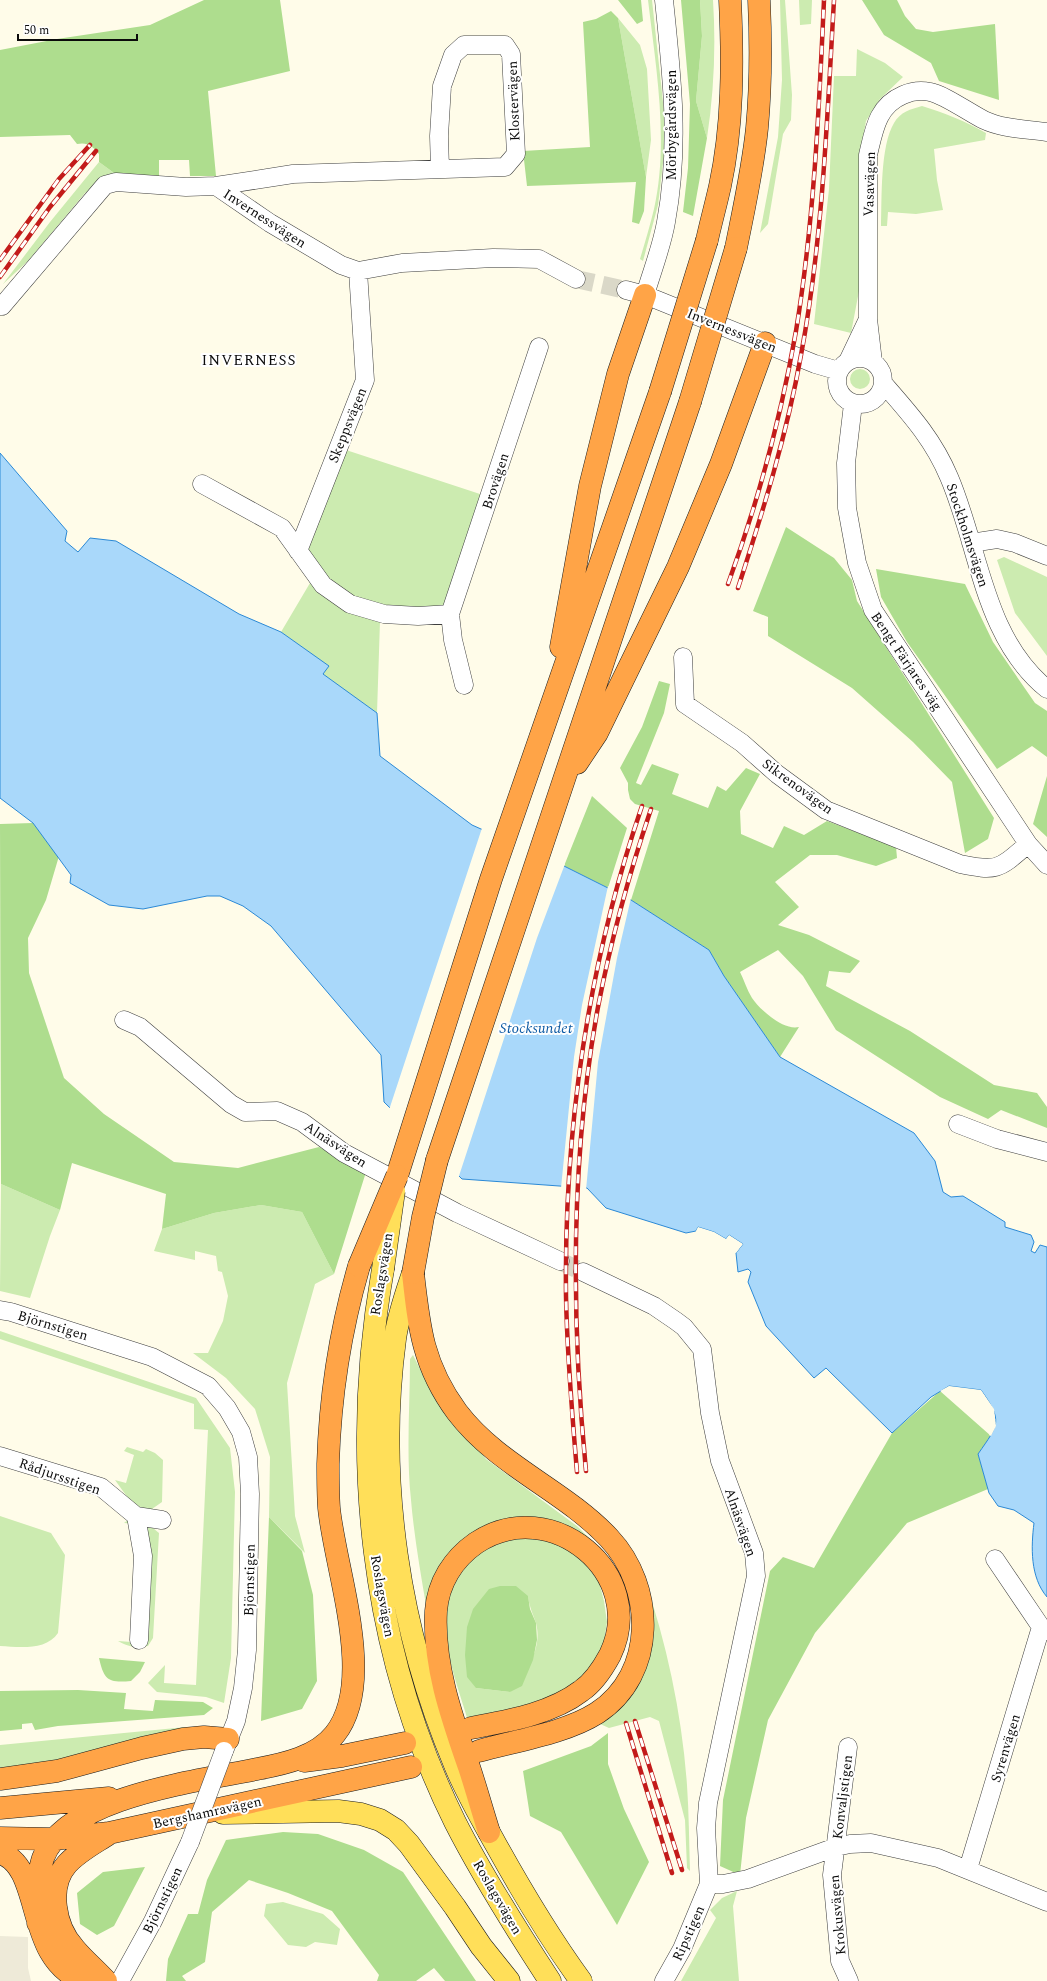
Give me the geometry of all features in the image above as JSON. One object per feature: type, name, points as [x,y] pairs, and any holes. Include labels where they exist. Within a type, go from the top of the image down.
[{"type":"highway","points":[[285,1764],[320,1748],[334,1736],[345,1720],[351,1698],[354,1669],[329,1508],[328,1465],[331,1410],[338,1358],[349,1300],[359,1266],[397,1176],[491,880],[660,392],[707,240],[720,185],[728,126],[733,48],[730,0]]},
{"type":"highway","points":[[589,730],[736,248],[748,192],[757,128],[761,49],[759,0]]},
{"type":"highway","points":[[549,715],[590,486],[618,374],[635,292]]},
{"type":"highway","points":[[479,1751],[561,1729],[587,1719],[598,1712],[623,1688],[634,1669],[641,1648],[643,1612],[633,1574],[609,1538],[573,1507],[517,1468],[480,1439],[457,1412],[439,1384],[425,1352],[420,1331],[413,1273],[423,1217],[439,1153],[563,783],[589,730],[678,567],[721,464],[765,343]]},
{"type":"highway","points":[[471,1728],[537,1713],[562,1703],[582,1691],[591,1682],[604,1666],[613,1648],[617,1632],[618,1613],[614,1590],[609,1578],[601,1565],[585,1550],[570,1539],[556,1532],[542,1529],[522,1528],[506,1530],[484,1538],[468,1549],[454,1563],[446,1576],[439,1593],[436,1611],[436,1631],[444,1687],[452,1720],[489,1832]]},
{"type":"highway","points":[[0,1779],[57,1770],[183,1739],[204,1737],[226,1745]]},
{"type":"highway","points":[[0,1808],[75,1803],[130,1796],[285,1764],[342,1756],[405,1743]]},
{"type":"highway","name":"Bergshamravägen","points":[[0,1838],[54,1839],[109,1833],[411,1767]]},
{"type":"highway","points":[[38,1923],[38,1880],[44,1857],[54,1839],[76,1820],[130,1796]]},
{"type":"highway","points":[[106,1981],[74,1948],[63,1930],[55,1896],[57,1881],[66,1865],[76,1855],[109,1833]]},
{"type":"highway","points":[[0,1853],[4,1854],[22,1870],[38,1923],[50,1951],[60,1968],[73,1977],[85,1981]]},
{"type":"main road","name":"Roslagsvägen","points":[[397,1176],[372,1336],[367,1448],[368,1491],[372,1534],[386,1622],[398,1669],[416,1727],[436,1778],[456,1822],[497,1900],[550,1981]]},
{"type":"main road","name":"Roslagsvägen","points":[[413,1273],[395,1338],[391,1388],[389,1450],[390,1490],[394,1533],[408,1618],[419,1664],[437,1720],[456,1767],[489,1832],[521,1889],[581,1981]]},
{"type":"main road","points":[[198,1814],[338,1811],[361,1814],[380,1820],[396,1830],[409,1844],[455,1907],[481,1946],[509,1981]]},
{"type":"street","name":"Mörbygårdsvägen","points":[[635,292],[666,223],[674,151],[674,90],[664,0]]},
{"type":"street","name":"Klostervägen","points":[[216,186],[293,174],[504,167],[516,154],[511,54],[505,45],[464,45],[452,55],[442,86],[439,136],[440,169]]},
{"type":"street","name":"Vasavägen","points":[[873,362],[868,318],[868,155],[874,131],[886,105],[914,90],[931,92],[986,120],[1010,127],[1047,132]]},
{"type":"street","name":"Invernessvägen","points":[[0,306],[2,306],[105,185],[116,182],[186,187],[216,186],[270,223],[341,265],[358,271]]},
{"type":"street","points":[[358,271],[402,263],[493,258],[540,260],[576,279]]},
{"type":"street","name":"Skeppsvägen","points":[[298,551],[365,380],[358,271]]},
{"type":"street","name":"Invernessvägen","points":[[635,292],[815,364],[843,366]]},
{"type":"street","name":"Vasavägen","points":[[843,366],[868,318]]},
{"type":"street","name":"Brovägen","points":[[450,614],[539,347]]},
{"type":"street","points":[[864,358],[873,362],[882,375],[883,383],[877,396],[864,404],[853,404],[840,394],[837,379],[843,366],[864,358]]},
{"type":"street","name":"Stockholmsvägen","points":[[883,383],[927,434],[949,477],[994,616],[1014,653],[1047,690]]},
{"type":"street","name":"Bengt Färjares väg","points":[[853,404],[846,462],[847,508],[857,563],[873,610],[1028,844],[1047,866]]},
{"type":"street","points":[[202,484],[282,528],[323,585],[350,604],[384,614],[418,616],[450,614],[453,640],[464,685]]},
{"type":"street","points":[[971,543],[998,538],[1030,548],[1047,556]]},
{"type":"street","name":"Sikrenovägen","points":[[683,657],[686,704],[742,743],[777,774],[826,810],[960,864],[983,869],[1003,866],[1028,844]]},
{"type":"street","name":"Alnäsvägen","points":[[124,1020],[140,1027],[231,1104],[244,1112],[276,1111],[302,1122],[344,1153],[457,1212],[560,1261]]},
{"type":"street","points":[[958,1124],[997,1139],[1047,1152]]},
{"type":"street","name":"Alnäsvägen","points":[[583,1272],[654,1306],[676,1320],[684,1327],[702,1349],[710,1413],[720,1461],[754,1553],[756,1576],[708,1803],[706,1828],[709,1884]]},
{"type":"street","name":"Björnstigen","points":[[0,1310],[11,1312],[152,1356],[208,1386],[227,1408],[241,1432],[248,1457],[250,1494],[247,1650],[243,1688],[236,1720],[190,1842],[152,1921],[120,1981]]},
{"type":"street","name":"Rådjursstigen","points":[[0,1456],[101,1487],[136,1516]]},
{"type":"street","points":[[139,1640],[143,1556],[136,1516],[162,1520]]},
{"type":"street","points":[[996,1558],[1044,1629]]},
{"type":"street","name":"Syrenvägen","points":[[968,1869],[1044,1629]]},
{"type":"street","name":"Konvaljstigen","points":[[836,1847],[848,1747]]},
{"type":"street","points":[[709,1884],[723,1884],[748,1879],[836,1847],[850,1844],[870,1843],[938,1858],[1047,1902]]},
{"type":"street","name":"Krokusvägen","points":[[836,1847],[832,1875],[839,1953],[840,1961],[849,1981]]},
{"type":"street","name":"Ripstigen","points":[[664,1981],[682,1949],[709,1884]]},
{"type":"green space","points":[[204,0],[280,0],[290,71],[208,91],[216,176],[190,176],[189,160],[159,160],[159,176],[114,173],[99,162],[99,154],[92,147],[87,144],[77,144],[70,135],[0,137],[0,50],[57,39],[150,25]]},
{"type":"green space","points":[[618,0],[641,0],[643,21],[637,24]]},
{"type":"green space","points":[[648,0],[652,0],[665,121],[664,155],[658,205],[643,261],[640,259],[654,209],[661,158],[660,105]]},
{"type":"green space","points":[[681,0],[700,0],[702,36],[696,101],[707,138],[693,216],[683,212],[688,168],[690,104]]},
{"type":"green space","points":[[700,0],[713,0],[714,17],[713,86],[707,138],[696,101],[702,36]]},
{"type":"green space","points":[[780,0],[785,0],[792,95],[791,120],[783,134],[768,224],[760,233],[778,137],[782,80]]},
{"type":"green space","points":[[799,0],[812,0],[811,24],[800,25]]},
{"type":"green space","points":[[862,0],[897,0],[905,16],[916,29],[933,32],[995,24],[999,100],[939,81],[931,63],[884,35]]},
{"type":"green space","points":[[611,11],[618,18],[646,177],[644,211],[639,224],[632,222],[636,182],[527,186],[523,151],[590,147],[583,22],[596,19]]},
{"type":"green space","points":[[618,18],[640,45],[647,69],[651,140],[646,177]]},
{"type":"green space","points":[[857,49],[885,63],[903,77],[880,99],[866,121],[860,156],[859,291],[851,333],[814,324],[829,189],[834,76],[856,76]]},
{"type":"green space","points":[[922,106],[939,111],[986,133],[985,140],[934,149],[937,180],[943,210],[916,214],[888,212],[887,226],[881,226],[884,159],[889,133],[899,116]]},
{"type":"green space","points":[[99,162],[114,173],[85,193],[29,260],[3,284],[50,222]]},
{"type":"green space","points":[[860,369],[867,372],[870,379],[867,386],[860,389],[853,386],[850,379],[853,372]]},
{"type":"green space","points":[[346,450],[483,495],[447,603],[433,610],[374,608],[337,588],[308,558],[309,536]]},
{"type":"green space","points":[[786,527],[834,558],[852,580],[857,601],[994,818],[988,839],[965,853],[952,782],[913,742],[852,688],[768,636],[768,617],[753,611]]},
{"type":"green space","points":[[1004,557],[1047,577],[1047,656],[1015,613],[997,560]]},
{"type":"green space","points":[[876,569],[965,584],[993,642],[1035,703],[1047,711],[1047,757],[1032,746],[997,769],[907,642],[881,597]]},
{"type":"green space","points":[[310,583],[341,605],[380,621],[377,713],[322,674],[328,666],[281,632]]},
{"type":"green space","points":[[659,681],[670,684],[664,713],[636,783],[641,785],[652,764],[679,774],[672,794],[708,808],[717,786],[726,791],[746,768],[760,774],[740,811],[741,834],[773,848],[784,826],[804,835],[827,821],[896,847],[897,858],[876,866],[837,855],[810,855],[775,882],[799,907],[778,925],[809,935],[860,961],[850,973],[829,971],[826,986],[910,1031],[994,1085],[1037,1093],[1047,1107],[1047,1128],[1001,1110],[988,1119],[940,1097],[836,1030],[803,976],[778,950],[740,972],[750,995],[766,1014],[786,1026],[799,1027],[780,1057],[724,976],[709,950],[631,900],[659,811],[635,804],[630,799],[628,783],[620,768],[642,727]]},
{"type":"green space","points":[[1047,776],[1047,837],[1033,824]]},
{"type":"green space","points":[[592,796],[627,828],[608,888],[564,866]]},
{"type":"green space","points":[[33,823],[59,856],[46,900],[28,938],[29,973],[64,1078],[104,1114],[174,1162],[238,1168],[319,1147],[366,1172],[334,1274],[302,1212],[261,1205],[214,1213],[162,1229],[166,1194],[72,1163],[60,1210],[1,1184],[0,824]]},
{"type":"green space","points":[[1,1184],[60,1210],[30,1298],[0,1291]]},
{"type":"green space","points":[[261,1205],[302,1212],[334,1274],[315,1284],[287,1383],[295,1516],[305,1553],[269,1517],[270,1457],[255,1409],[226,1378],[193,1353],[208,1353],[223,1321],[228,1296],[222,1272],[218,1271],[216,1256],[195,1251],[195,1260],[154,1251],[162,1229],[214,1213]]},
{"type":"green space","points":[[0,1331],[196,1398],[230,1448],[235,1492],[231,1658],[224,1703],[206,1697],[157,1692],[148,1683],[165,1665],[164,1683],[196,1685],[208,1430],[194,1429],[194,1404],[0,1339]]},
{"type":"green space","points":[[413,1355],[424,1377],[453,1419],[486,1459],[577,1526],[606,1555],[578,1534],[508,1521],[426,1605],[412,1513],[408,1447],[410,1359]]},
{"type":"green space","points":[[940,1391],[991,1436],[978,1454],[988,1489],[907,1523],[815,1633],[768,1720],[746,1818],[740,1875],[720,1866],[723,1800],[770,1571],[783,1557],[814,1568],[892,1433]]},
{"type":"green space","points":[[127,1447],[143,1452],[146,1449],[155,1453],[163,1460],[162,1502],[152,1509],[138,1512],[115,1480],[126,1483],[134,1455],[124,1451]]},
{"type":"green space","points":[[0,1516],[51,1533],[65,1555],[58,1633],[47,1643],[32,1647],[0,1646]]},
{"type":"green space","points":[[269,1517],[302,1551],[313,1595],[317,1681],[302,1709],[261,1721]]},
{"type":"green space","points":[[129,1519],[148,1524],[159,1533],[153,1638],[148,1646],[143,1647],[126,1645],[118,1641],[131,1642],[137,1524],[124,1523]]},
{"type":"green space","points":[[522,1538],[550,1541],[568,1548],[588,1567],[599,1582],[604,1601],[607,1622],[604,1642],[593,1664],[579,1682],[544,1701],[468,1721],[450,1662],[447,1645],[445,1615],[447,1602],[458,1578],[472,1559],[479,1553],[494,1545]],"holes":[[[528,1596],[538,1633],[535,1651],[527,1668],[510,1692],[476,1688]]]},
{"type":"green space","points":[[644,1577],[660,1628],[677,1706],[685,1759],[689,1817],[690,1871],[687,1868],[685,1820],[659,1721],[650,1717],[609,1728],[598,1723],[649,1656],[654,1630]]},
{"type":"green space","points":[[500,1586],[516,1586],[528,1596],[530,1609],[536,1623],[537,1640],[533,1660],[522,1686],[510,1692],[476,1688],[467,1677],[465,1655],[467,1627],[473,1609],[489,1589]]},
{"type":"green space","points":[[99,1658],[145,1662],[140,1672],[131,1681],[117,1681],[108,1678],[105,1675]]},
{"type":"green space","points":[[78,1690],[126,1693],[124,1709],[153,1711],[155,1700],[203,1702],[213,1708],[204,1715],[58,1726],[35,1730],[32,1723],[22,1724],[22,1729],[0,1731],[0,1691]]},
{"type":"green space","points":[[186,1727],[140,1741],[94,1752],[47,1762],[0,1769],[0,1745]]},
{"type":"green space","points":[[608,1733],[608,1764],[624,1809],[649,1862],[617,1925],[561,1832],[530,1816],[523,1771],[591,1746]]},
{"type":"green space","points":[[283,1832],[318,1834],[364,1850],[403,1872],[476,1981],[445,1981],[434,1968],[416,1981],[377,1981],[379,1975],[332,1911],[288,1893],[249,1880],[212,1912],[205,1962],[182,1976],[186,1981],[166,1981],[168,1959],[188,1914],[198,1914],[207,1880],[226,1840]]},
{"type":"green space","points":[[145,1867],[114,1926],[97,1935],[80,1924],[77,1893],[103,1872]]},
{"type":"green space","points":[[737,1891],[733,1906],[739,1981],[681,1981],[716,1918],[710,1910],[722,1898]]},
{"type":"green space","points":[[283,1902],[323,1914],[340,1929],[337,1945],[315,1942],[306,1947],[288,1945],[264,1916],[266,1904]]},
{"type":"shaded area","points":[[0,1936],[28,1937],[28,1968],[31,1981],[0,1981]]},
{"type":"water","name":"Stocksundet","points":[[0,453],[67,531],[65,541],[78,552],[90,538],[116,541],[239,614],[281,632],[329,666],[323,674],[377,713],[380,756],[472,825],[564,866],[631,900],[709,950],[724,976],[780,1057],[914,1133],[935,1161],[943,1192],[951,1197],[963,1196],[1005,1222],[1005,1227],[1031,1235],[1034,1242],[1031,1251],[1035,1253],[1040,1245],[1047,1247],[1047,1597],[1037,1580],[1033,1562],[1032,1542],[1034,1523],[1014,1510],[998,1506],[989,1493],[978,1454],[994,1429],[996,1422],[993,1409],[981,1390],[949,1386],[931,1397],[892,1433],[826,1368],[814,1378],[766,1326],[748,1282],[751,1272],[748,1269],[738,1272],[736,1253],[743,1244],[729,1235],[726,1239],[714,1232],[698,1227],[696,1231],[686,1233],[606,1208],[587,1188],[462,1179],[384,1102],[381,1055],[271,926],[243,906],[220,896],[207,896],[143,909],[109,905],[70,883],[71,875],[33,823],[0,798]]},
{"type":"pier","points":[[482,828],[565,864],[537,938],[458,1179],[389,1110]]},
{"type":"pier","points":[[608,886],[631,898],[617,958],[598,1062],[586,1190],[561,1188],[574,1057],[582,1005]]},
{"type":"pier","points":[[698,1227],[714,1232],[726,1239],[729,1235],[743,1244],[736,1253],[734,1252],[740,1245],[729,1238],[726,1241],[713,1233],[699,1229],[695,1233]]},
{"type":"pier","points":[[949,1386],[981,1390],[994,1409],[996,1426],[991,1436],[989,1435],[994,1425],[992,1410],[980,1392],[950,1388],[942,1392],[940,1391]]},
{"type":"tunnel","points":[[576,279],[626,290]]},
{"type":"tunnel","points":[[560,1261],[583,1272]]},
{"type":"railway","points":[[728,584],[768,459],[796,331],[807,249],[815,166],[824,0]]},
{"type":"railway","points":[[738,588],[782,443],[801,355],[819,223],[834,0]]},
{"type":"railway","points":[[0,260],[59,179],[90,145]]},
{"type":"railway","points":[[0,277],[50,207],[96,151]]},
{"type":"railway","points":[[577,1472],[566,1296],[566,1233],[569,1171],[575,1109],[583,1048],[607,926],[623,866],[642,806]]},
{"type":"railway","points":[[586,1471],[581,1413],[576,1297],[578,1180],[582,1122],[589,1065],[603,982],[621,907],[651,809]]},
{"type":"railway","points":[[635,1721],[682,1870]]},
{"type":"railway","points":[[626,1723],[672,1873]]},
{"type":"district","name":"INVERNESS","points":[[249,360]]}]
